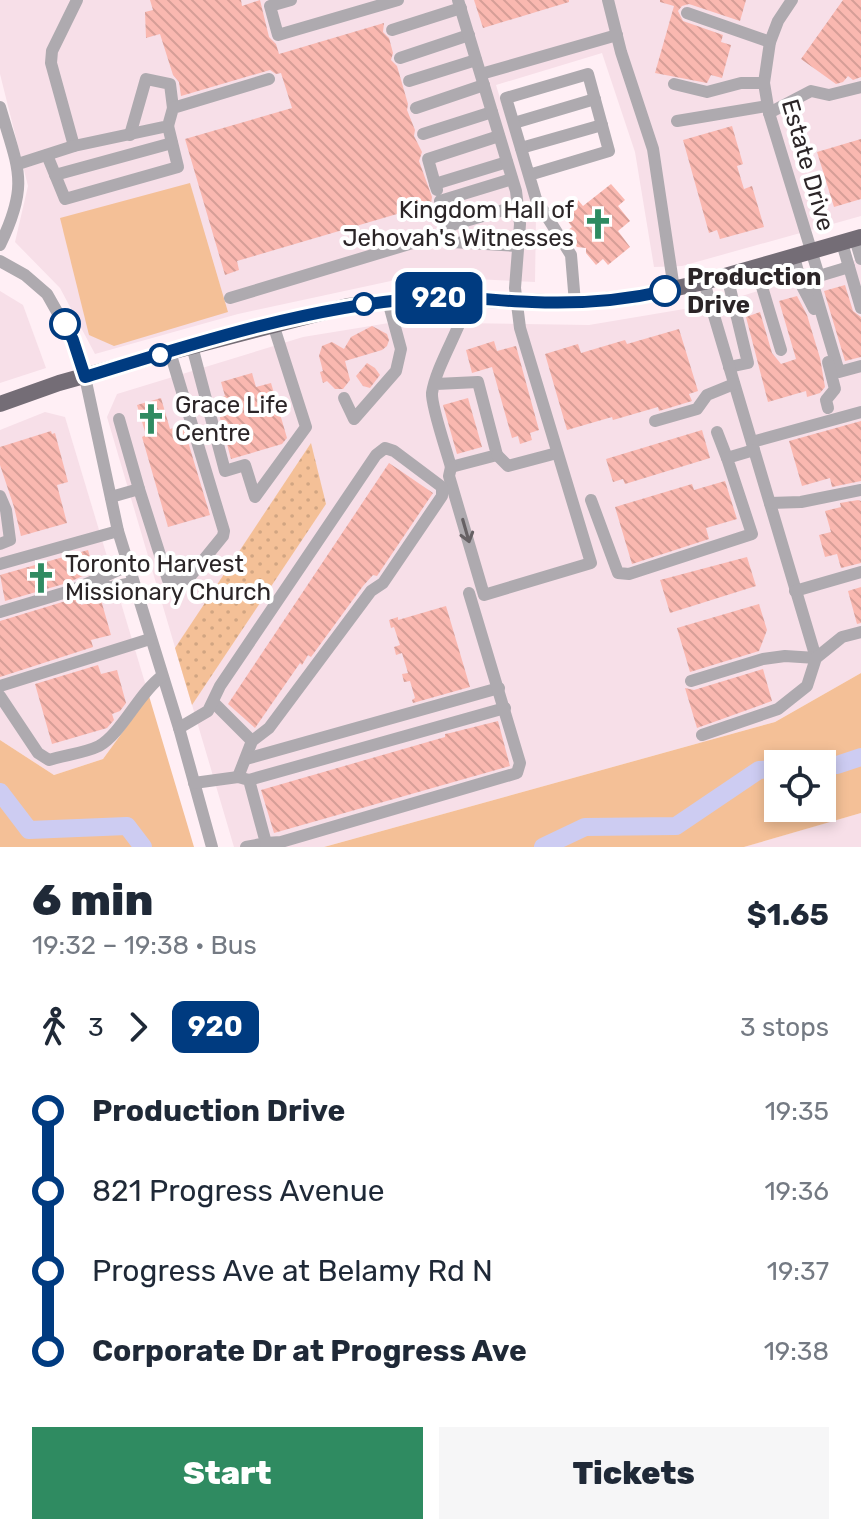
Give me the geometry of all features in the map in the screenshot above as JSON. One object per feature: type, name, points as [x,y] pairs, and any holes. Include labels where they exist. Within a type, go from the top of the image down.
[{"type":"main road","points":[[0,404],[170,352],[348,306],[427,298],[575,303],[636,297],[727,276],[853,240]]},
{"type":"street","points":[[74,146],[51,63],[52,51],[77,0]]},
{"type":"street","points":[[291,0],[269,3],[278,35],[398,0]]},
{"type":"street","points":[[608,0],[653,149],[674,289]]},
{"type":"street","name":"Estate Drive","points":[[792,0],[778,21],[770,42],[764,83],[768,109],[819,276],[814,288],[839,372],[861,366]]},
{"type":"street","points":[[392,30],[460,4],[518,206],[516,301],[524,340],[591,563],[484,595],[449,476],[451,467],[432,395],[469,298]]},
{"type":"street","points":[[687,13],[770,42]]},
{"type":"street","points":[[400,58],[469,35]]},
{"type":"street","points":[[416,108],[482,79],[617,35]]},
{"type":"street","points":[[409,81],[476,60]]},
{"type":"street","points":[[529,175],[609,151],[588,74],[506,98],[536,199],[571,255],[575,303]]},
{"type":"street","points":[[47,155],[65,199],[178,167],[168,126],[174,102],[170,84],[146,79],[130,135]]},
{"type":"street","points":[[173,108],[269,79]]},
{"type":"street","points":[[674,84],[707,92],[741,83],[764,83]]},
{"type":"street","points":[[677,121],[768,109],[811,91],[829,95],[861,87]]},
{"type":"street","points":[[514,123],[595,99]]},
{"type":"street","points":[[0,107],[16,159],[19,194],[0,245]]},
{"type":"street","points":[[423,134],[492,112]]},
{"type":"street","points":[[521,148],[602,125]]},
{"type":"street","points":[[16,159],[47,155],[74,146],[168,126]]},
{"type":"street","points":[[499,136],[428,159],[452,242],[518,246]]},
{"type":"street","points":[[55,175],[172,143]]},
{"type":"street","points":[[435,184],[507,162]]},
{"type":"street","points":[[440,201],[512,179]]},
{"type":"street","points":[[230,298],[518,206]]},
{"type":"street","points":[[853,240],[861,259]]},
{"type":"street","points":[[853,240],[849,267],[861,308]]},
{"type":"street","points":[[794,257],[802,286],[812,304],[835,389],[826,400],[828,408]]},
{"type":"street","points":[[0,261],[25,275],[47,294],[73,340],[85,377],[132,583],[179,728],[212,847]]},
{"type":"street","points":[[756,267],[781,350]]},
{"type":"street","points":[[819,276],[849,267]]},
{"type":"street","points":[[727,276],[748,363],[729,367]]},
{"type":"street","points":[[704,282],[816,658]]},
{"type":"street","points":[[344,398],[354,419],[396,371],[401,349],[388,301]]},
{"type":"street","points":[[192,346],[225,471],[245,465],[255,497],[306,427],[273,324]]},
{"type":"street","points":[[119,419],[168,580],[188,579],[224,531],[170,352]]},
{"type":"street","points":[[436,384],[478,382],[497,455],[508,466],[557,453]]},
{"type":"street","points":[[655,421],[697,409],[707,395],[734,384]]},
{"type":"street","points":[[727,458],[753,446],[861,412]]},
{"type":"street","points":[[717,432],[752,534]]},
{"type":"street","points":[[179,728],[208,711],[220,686],[376,455],[385,448],[394,451],[442,487],[442,496],[383,583],[371,591],[269,728],[252,741],[243,779],[266,843]]},
{"type":"street","points":[[451,467],[497,455]]},
{"type":"street","points":[[111,497],[139,489]]},
{"type":"street","points":[[770,503],[801,502],[861,490]]},
{"type":"street","points":[[0,496],[6,510],[10,540],[0,544]]},
{"type":"street","points":[[591,500],[618,573],[629,574],[776,526]]},
{"type":"street","points":[[0,564],[118,531]]},
{"type":"street","points":[[0,612],[101,580],[128,566]]},
{"type":"street","points":[[795,591],[861,572]]},
{"type":"street","points":[[101,580],[107,588],[132,583]]},
{"type":"street","points":[[246,847],[281,842],[517,773],[520,763],[469,593]]},
{"type":"street","points":[[702,735],[778,709],[807,686],[816,658],[842,637],[861,632]]},
{"type":"street","points":[[0,686],[150,639]]},
{"type":"street","points":[[691,681],[763,659],[785,656],[816,658]]},
{"type":"street","points":[[0,696],[38,753],[49,760],[100,746],[148,686],[162,676]]},
{"type":"street","points":[[246,759],[499,688]]},
{"type":"street","points":[[213,702],[252,741]]},
{"type":"street","points":[[194,783],[243,779],[505,708]]},
{"type":"shaded area","points":[[0,0],[861,0],[861,216],[682,266],[654,267],[635,152],[602,53],[496,85],[536,215],[535,282],[414,276],[238,314],[95,354],[60,288],[15,242],[28,186],[0,74]]},
{"type":"shaded area","points":[[190,183],[228,312],[114,346],[89,335],[60,218]]},
{"type":"shaded area","points":[[861,258],[861,673],[775,722],[324,847],[234,847],[107,417],[117,394],[303,337],[395,322],[589,325],[720,303]]},
{"type":"shaded area","points":[[0,291],[23,305],[46,368],[0,383]]},
{"type":"shaded area","points":[[45,412],[65,417],[149,696],[103,759],[54,775],[0,740],[0,430]]},
{"type":"shaded area","points":[[311,443],[326,504],[192,705],[175,648]]},
{"type":"shaded area","points":[[861,673],[861,813],[836,820],[836,750],[764,750],[764,822],[830,822],[744,847],[324,847],[775,722]]},
{"type":"shaded area","points":[[149,696],[194,847],[0,847],[0,740],[54,775],[103,759]]},
{"type":"shaded area","points":[[861,813],[861,847],[744,847],[836,822]]},
{"type":"building","points":[[150,0],[241,0],[242,6],[260,0],[269,37],[276,44],[279,54],[384,23],[383,32],[389,38],[393,53],[391,60],[397,66],[414,136],[422,152],[419,161],[432,197],[431,204],[237,261],[239,270],[225,275],[185,139],[292,108],[281,73],[270,70],[181,96],[179,82],[173,75],[160,34],[146,38],[145,12],[153,10]]},
{"type":"building","points":[[474,0],[569,0],[569,2],[483,28]]},
{"type":"building","points":[[660,0],[746,0],[740,21],[689,4],[678,11],[683,21],[723,35],[721,42],[731,45],[722,78],[711,75],[707,83],[655,73],[674,6]]},
{"type":"building","points":[[843,0],[861,0],[861,77],[853,80],[848,76],[836,84],[801,59]]},
{"type":"building","points":[[732,126],[743,164],[737,166],[744,189],[752,186],[764,227],[720,239],[717,230],[709,233],[683,140]]},
{"type":"building","points":[[861,139],[861,199],[834,207],[817,152]]},
{"type":"building","name":"Kingdom Hall of Jehovah's Witnesses","points":[[611,184],[625,200],[618,206],[630,221],[618,231],[630,247],[608,265],[603,259],[596,265],[586,253],[586,248],[577,247],[567,231],[572,227],[562,213],[578,200],[583,206]]},
{"type":"building","points":[[845,285],[853,311],[861,317],[861,357],[845,361],[824,291]]},
{"type":"building","points":[[797,296],[807,315],[825,387],[820,393],[807,397],[806,391],[768,402],[746,317],[760,312],[772,353],[781,364],[796,359],[779,301]]},
{"type":"building","points":[[372,326],[387,334],[387,346],[345,361],[350,380],[343,389],[335,389],[327,381],[323,383],[319,356],[322,346],[332,342],[344,349],[351,337]]},
{"type":"building","points":[[679,329],[698,391],[689,394],[692,401],[659,411],[658,407],[613,420],[612,417],[567,430],[545,354],[578,344],[581,353]]},
{"type":"building","points":[[494,341],[497,351],[516,346],[539,430],[530,433],[532,440],[520,444],[518,436],[512,438],[492,367],[472,373],[466,350]]},
{"type":"building","points":[[367,363],[380,375],[370,388],[363,386],[356,376]]},
{"type":"building","points":[[252,373],[256,387],[271,383],[287,438],[282,444],[231,459],[215,399],[225,396],[221,382]]},
{"type":"building","points":[[161,398],[170,429],[183,425],[210,515],[168,527],[142,437],[146,435],[137,405]]},
{"type":"building","points":[[468,398],[482,447],[457,454],[443,405]]},
{"type":"building","points":[[861,421],[861,481],[832,487],[830,478],[802,486],[789,441]]},
{"type":"building","points":[[702,430],[710,458],[625,484],[623,479],[613,482],[606,459]]},
{"type":"building","points":[[51,431],[55,433],[68,482],[57,485],[67,523],[21,536],[0,465],[0,447]]},
{"type":"building","points":[[389,463],[433,493],[377,576],[373,575],[363,586],[311,657],[308,655],[302,665],[300,663],[255,728],[228,704]]},
{"type":"building","points":[[725,481],[737,519],[706,528],[709,539],[632,564],[615,507],[692,484],[694,490]]},
{"type":"building","points":[[861,501],[861,563],[841,568],[837,554],[825,557],[819,535],[831,532],[825,511],[841,507],[840,503]]},
{"type":"building","name":"Toronto Harvest Missionary Church","points":[[88,550],[94,571],[67,583],[5,601],[0,575]]},
{"type":"building","points":[[747,557],[756,586],[670,613],[660,580]]},
{"type":"building","points":[[861,587],[861,623],[857,624],[848,591]]},
{"type":"building","points":[[79,597],[81,605],[101,600],[111,635],[91,640],[93,647],[0,677],[0,621]]},
{"type":"building","points":[[759,604],[767,630],[759,651],[690,672],[677,628]]},
{"type":"building","points":[[446,606],[470,687],[413,703],[415,698],[410,681],[404,682],[402,674],[408,673],[402,653],[396,655],[394,647],[400,645],[389,620]]},
{"type":"building","points":[[98,665],[101,674],[117,670],[126,703],[120,711],[112,714],[114,720],[107,728],[52,744],[35,684]]},
{"type":"building","points":[[763,669],[772,701],[697,728],[685,688],[694,690]]},
{"type":"building","points":[[498,721],[510,766],[274,833],[261,790]]},
{"type":"waterway","points":[[836,765],[861,757]]},
{"type":"waterway","points":[[543,847],[585,827],[676,826],[759,770],[764,770]]},
{"type":"waterway","points":[[0,792],[29,830],[127,826],[143,847]]},
{"type":"bus line","name":"920","points":[[65,324],[85,377],[246,331],[348,306],[427,298],[575,303],[665,291]]},
{"type":"place","name":"Kingdom Hall of Jehovah's Witnesses","points":[[598,224]]},
{"type":"place","name":"Production Drive","points":[[665,291]]},
{"type":"place","name":"Grace Life Centre","points":[[151,419]]},
{"type":"place","name":"Toronto Harvest Missionary Church","points":[[41,578]]}]
